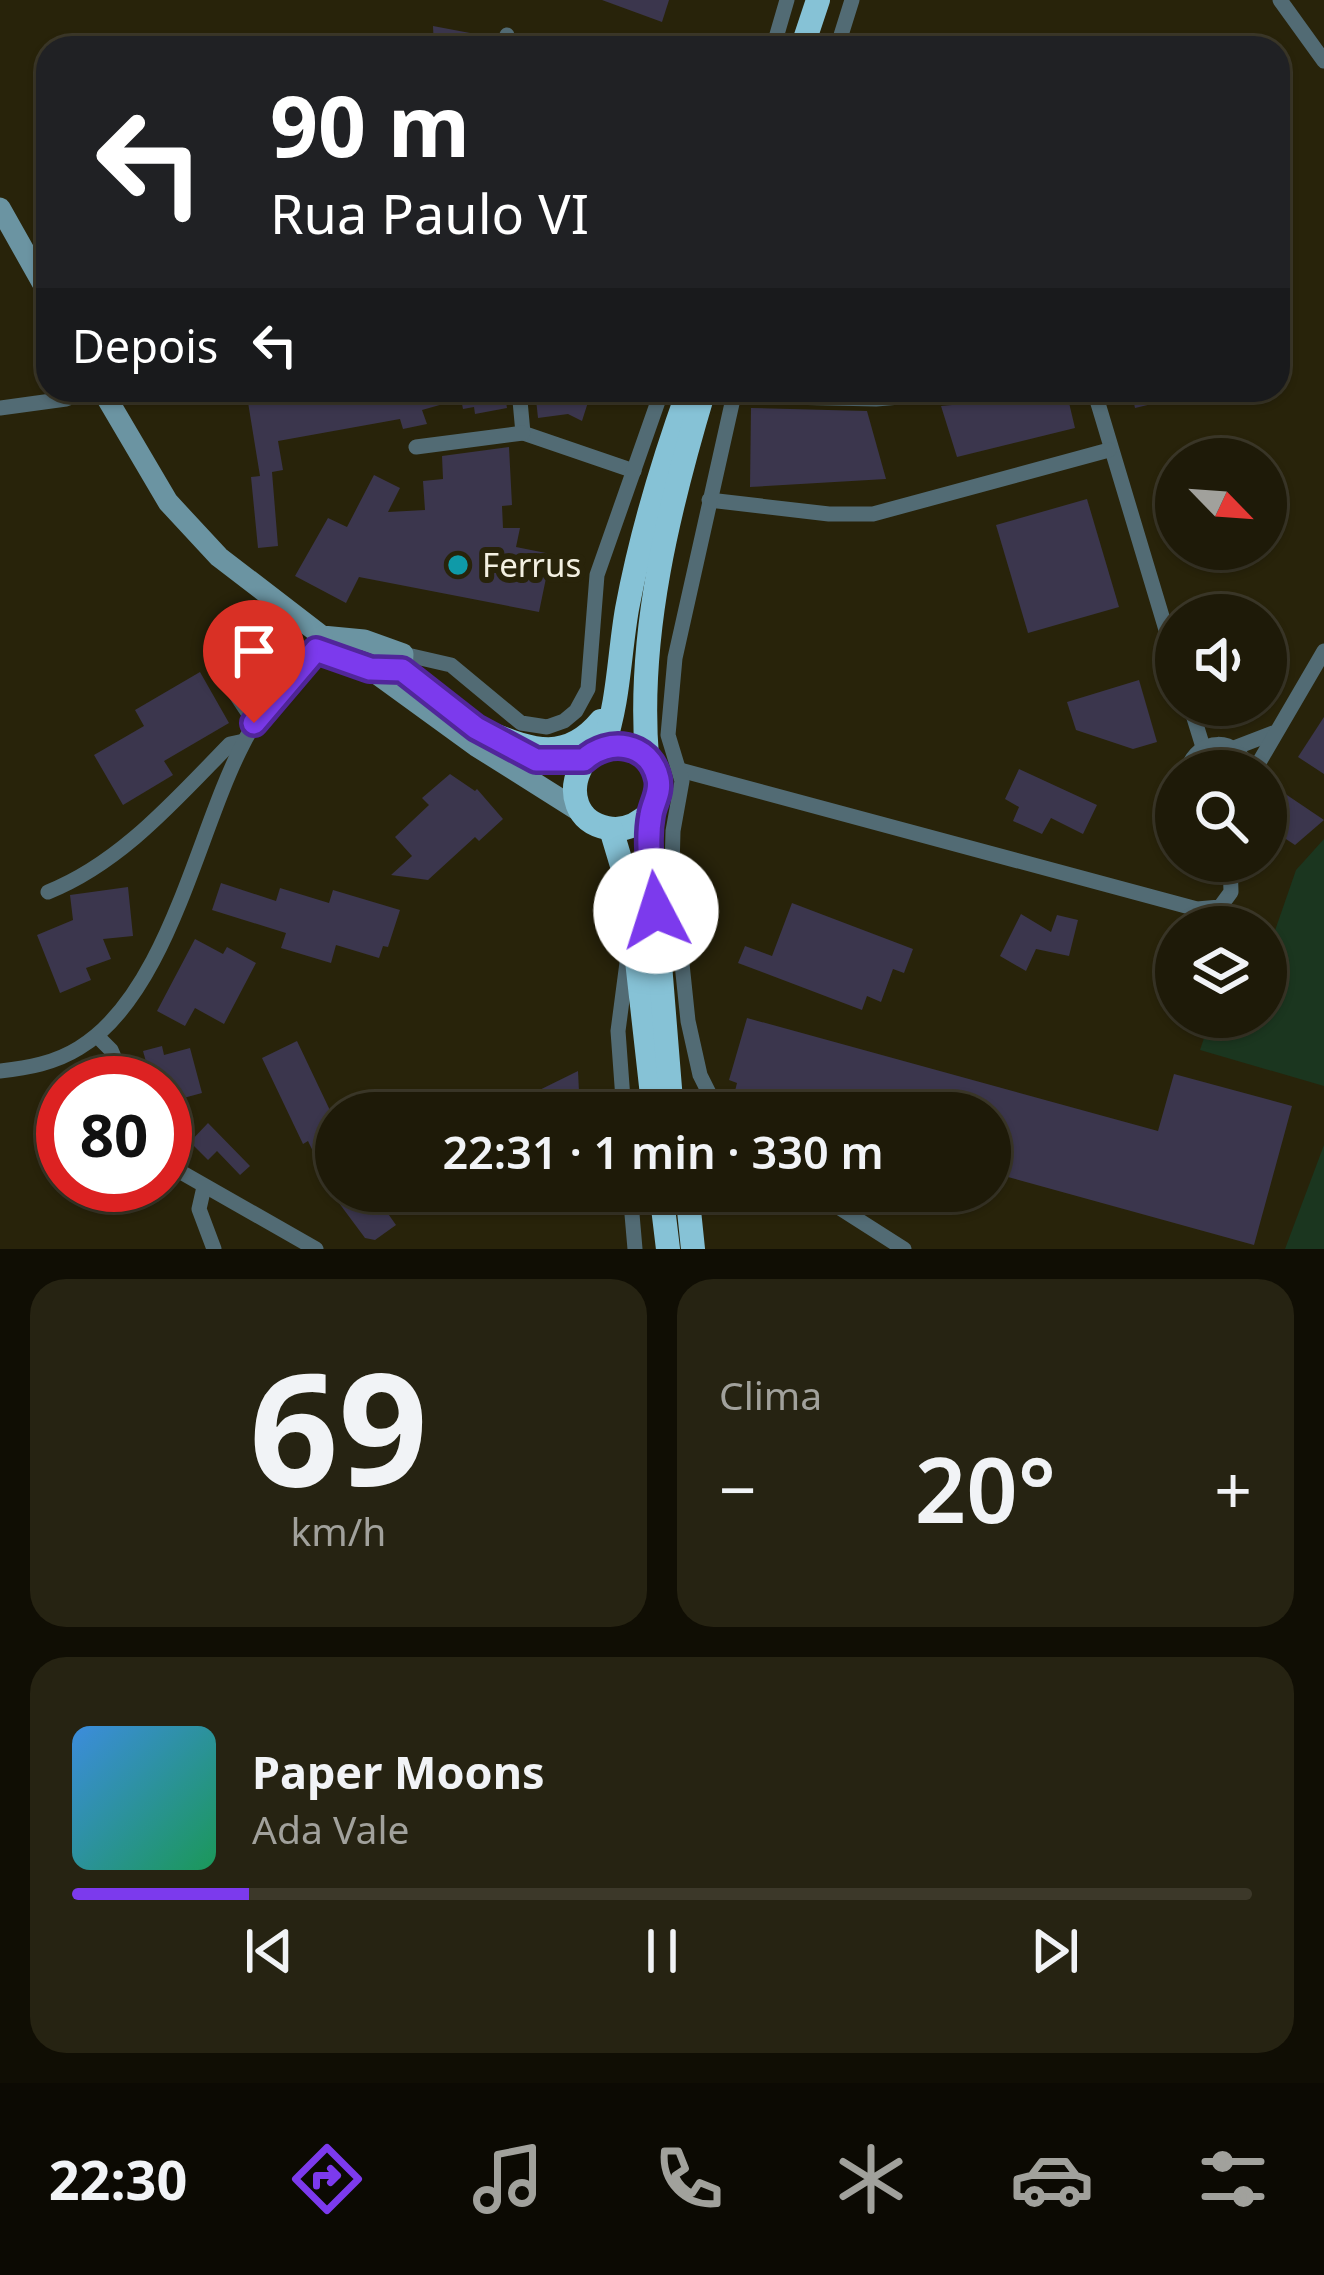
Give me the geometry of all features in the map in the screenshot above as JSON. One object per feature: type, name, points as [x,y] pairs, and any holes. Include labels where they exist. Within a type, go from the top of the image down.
[{"type":"highway","points":[[806,36],[818,0]]},
{"type":"highway","points":[[818,36],[830,0]]},
{"type":"highway","points":[[651,812],[633,826],[611,829],[584,814],[574,787],[594,754],[615,699],[645,524],[684,402]]},
{"type":"highway","points":[[647,757],[648,669],[659,571],[700,402]]},
{"type":"highway","points":[[476,728],[543,751],[558,750],[590,735],[615,699]]},
{"type":"highway","points":[[594,754],[626,746],[647,757],[654,767],[659,790],[651,812],[671,1092]]},
{"type":"highway","points":[[611,829],[625,867],[635,930],[653,1092]]},
{"type":"highway","points":[[654,1249],[657,1212]]},
{"type":"highway","points":[[662,1212],[668,1249]]},
{"type":"highway","points":[[682,1212],[682,1249]]},
{"type":"highway","points":[[686,1212],[693,1249]]},
{"type":"main road","points":[[0,208],[36,272]]},
{"type":"main road","points":[[109,402],[183,521],[244,579],[319,643],[370,669],[476,746],[584,814]]},
{"type":"main road","points":[[319,643],[364,640],[402,662],[476,728],[536,760],[594,754]]},
{"type":"main road","points":[[370,669],[402,662]]},
{"type":"street","points":[[776,36],[787,0]]},
{"type":"street","points":[[841,36],[852,0]]},
{"type":"street","points":[[1280,0],[1324,61]]},
{"type":"street","points":[[0,408],[44,402]]},
{"type":"street","points":[[520,402],[523,433]]},
{"type":"street","points":[[402,662],[451,665],[521,723],[548,727],[564,722],[583,703],[597,575],[658,402]]},
{"type":"street","points":[[708,1092],[688,1021],[672,868],[682,781],[668,735],[673,674],[732,402]]},
{"type":"street","points":[[1097,402],[1155,597]]},
{"type":"street","points":[[416,447],[523,433],[634,472]]},
{"type":"street","points":[[709,500],[829,514],[873,514],[1109,449]]},
{"type":"street","points":[[0,1071],[57,1060],[97,1036],[118,1012],[173,923],[244,741],[319,643]]},
{"type":"street","points":[[1264,750],[1324,651]]},
{"type":"street","points":[[220,672],[254,723]]},
{"type":"street","points":[[1197,726],[1204,747]]},
{"type":"street","points":[[1201,750],[1224,744],[1234,748],[1274,733]]},
{"type":"street","points":[[48,892],[79,880],[106,860],[230,744],[244,741]]},
{"type":"street","points":[[680,770],[1197,910],[1220,907],[1232,892],[1231,882]]},
{"type":"street","points":[[622,1092],[618,1031],[635,930]]},
{"type":"street","points":[[97,1036],[113,1056]]},
{"type":"street","points":[[192,1180],[316,1249]]},
{"type":"street","points":[[204,1187],[199,1209],[214,1249]]},
{"type":"street","points":[[631,1212],[634,1249]]},
{"type":"street","points":[[846,1212],[904,1249]]},
{"type":"green space","points":[[1324,839],[1324,1086],[1200,1050],[1204,1038],[1287,1038],[1284,906],[1296,870]]},
{"type":"green space","points":[[1324,1145],[1324,1249],[1285,1249]]},
{"type":"building","points":[[602,0],[669,0],[662,22]]},
{"type":"building","points":[[433,26],[486,36],[433,36]]},
{"type":"building","points":[[248,402],[450,402],[422,410],[427,424],[403,429],[400,419],[278,441],[283,470],[272,472],[278,546],[258,548],[251,477],[260,476]]},
{"type":"building","points":[[462,402],[506,402],[507,408],[475,414],[474,407],[463,409]]},
{"type":"building","points":[[536,402],[588,402],[582,421],[568,414],[538,418]]},
{"type":"building","points":[[1069,402],[1075,428],[957,457],[941,406]]},
{"type":"building","points":[[751,408],[867,411],[886,479],[750,487]]},
{"type":"building","points":[[509,447],[512,505],[502,506],[503,528],[520,528],[516,547],[551,554],[539,612],[359,577],[346,603],[295,576],[328,518],[347,527],[374,475],[400,488],[388,512],[425,510],[423,481],[443,479],[442,456]]},
{"type":"building","points":[[1087,499],[1119,607],[1028,633],[996,525]]},
{"type":"building","points":[[248,627],[286,655],[279,665],[241,637]]},
{"type":"building","points":[[200,672],[229,723],[164,761],[173,775],[123,805],[94,755],[144,726],[135,710]]},
{"type":"building","points":[[1139,680],[1157,742],[1133,749],[1076,730],[1067,702]]},
{"type":"building","points":[[1324,717],[1324,774],[1298,757]]},
{"type":"building","points":[[1019,769],[1097,805],[1083,834],[1051,818],[1042,834],[1013,821],[1019,807],[1005,799]]},
{"type":"building","points":[[450,774],[477,789],[503,819],[479,841],[475,837],[428,880],[391,875],[412,856],[395,837],[429,805],[422,798]]},
{"type":"building","points":[[1287,795],[1324,820],[1295,845],[1287,840]]},
{"type":"building","points":[[221,883],[276,901],[280,888],[329,903],[333,890],[400,910],[388,947],[383,946],[379,958],[336,945],[331,963],[281,948],[286,933],[212,910]]},
{"type":"building","points":[[128,887],[133,936],[103,939],[111,959],[86,968],[91,980],[60,993],[37,935],[73,920],[70,895]]},
{"type":"building","points":[[792,903],[913,949],[904,973],[893,969],[881,1002],[867,996],[862,1010],[738,963],[745,946],[772,956]]},
{"type":"building","points":[[1021,914],[1051,932],[1057,915],[1078,920],[1069,956],[1036,949],[1026,971],[1000,956]]},
{"type":"building","points":[[195,939],[223,954],[227,947],[256,963],[224,1024],[195,1008],[185,1026],[157,1011]]},
{"type":"building","points":[[747,1018],[1158,1131],[1174,1074],[1292,1106],[1254,1245],[1011,1178],[1011,1092],[739,1092],[737,1083],[729,1080]]},
{"type":"building","points":[[297,1041],[321,1092],[315,1092],[315,1156],[308,1141],[303,1144],[262,1058]]},
{"type":"building","points":[[162,1046],[164,1055],[190,1048],[202,1093],[192,1096],[192,1056],[144,1056],[143,1051]]},
{"type":"building","points":[[578,1071],[579,1092],[536,1092]]},
{"type":"building","points":[[208,1123],[250,1166],[240,1175],[217,1151],[208,1160],[192,1140]]},
{"type":"building","points":[[346,1212],[387,1212],[396,1225],[375,1240],[365,1238]]},
{"type":"place","name":"Ferrus","points":[[458,565]]},
{"type":"route","points":[[254,723],[316,650],[370,669],[402,670],[476,728],[536,760],[584,760],[596,750],[615,745],[638,750],[658,778],[650,840],[656,911]]}]
